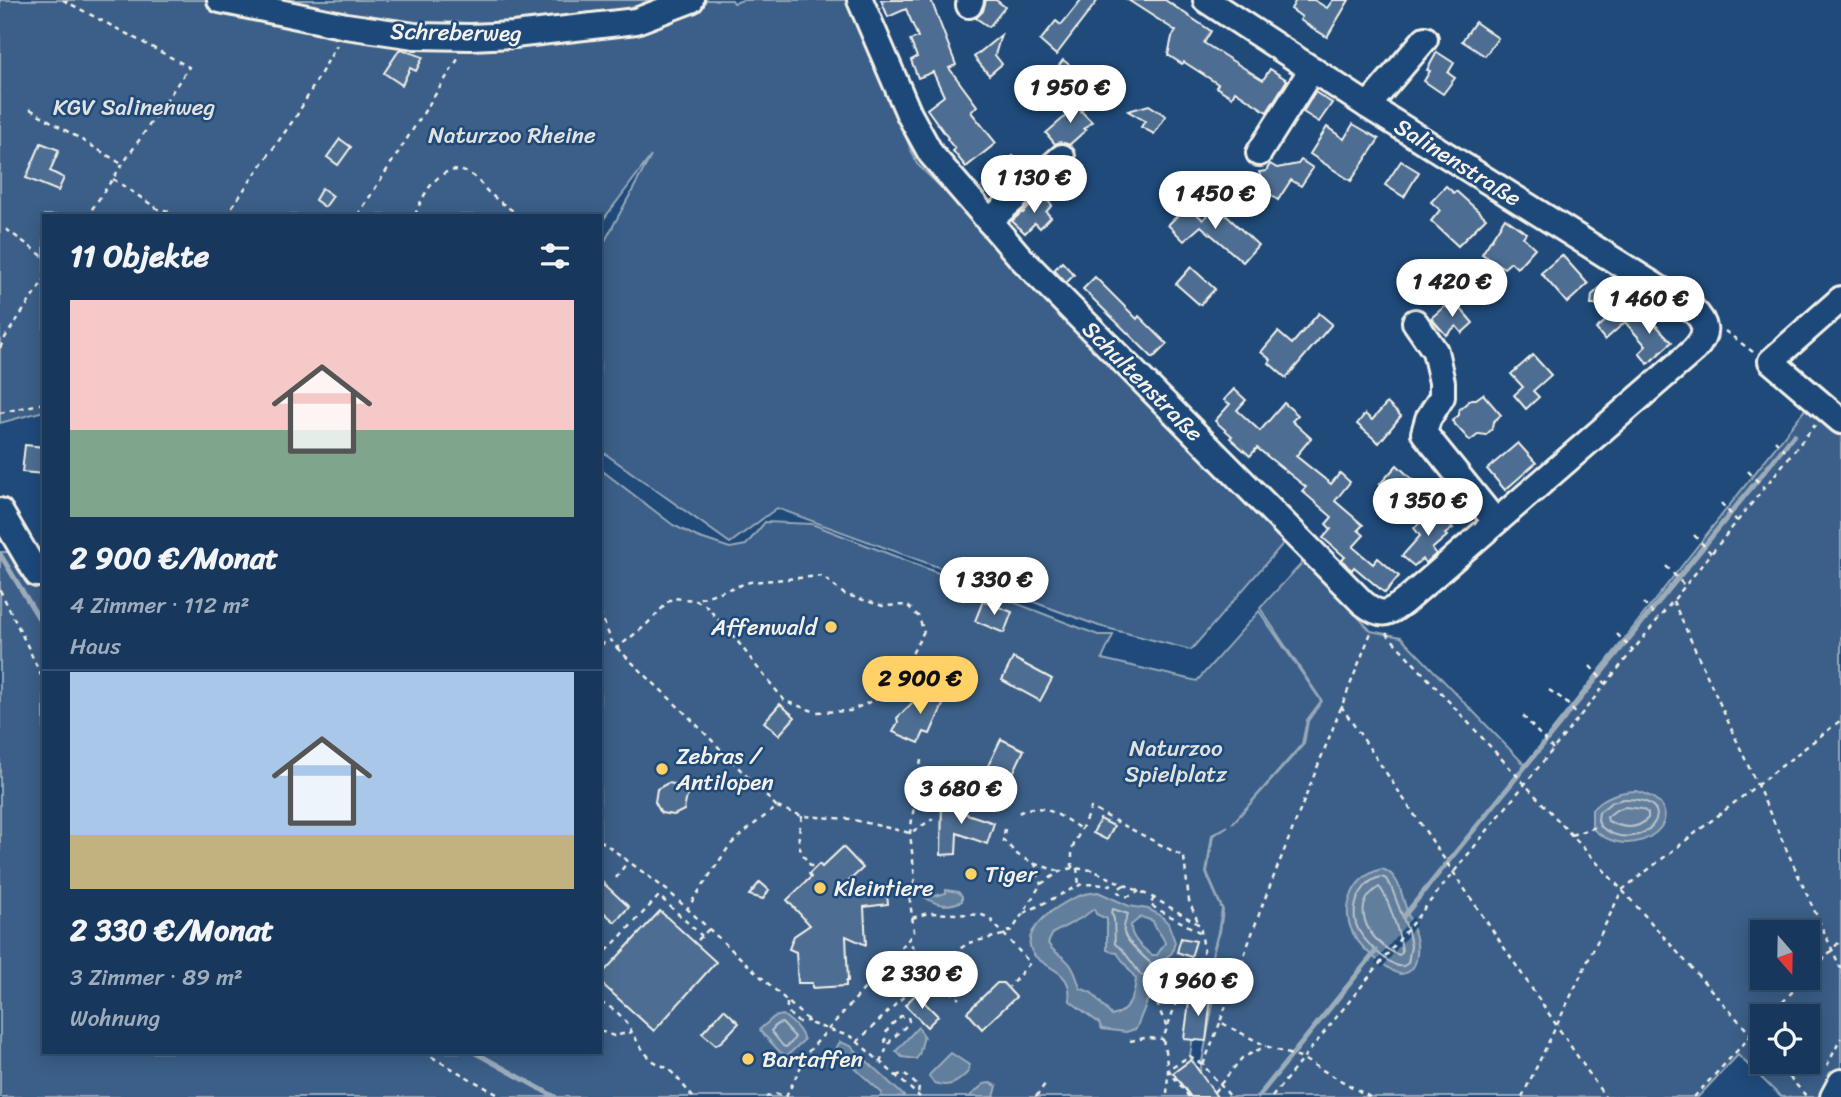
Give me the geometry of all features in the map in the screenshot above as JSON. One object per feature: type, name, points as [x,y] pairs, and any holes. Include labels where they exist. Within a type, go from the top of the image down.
[{"type":"street","name":"Schreberweg","points":[[220,0],[346,26],[415,36],[470,37],[636,21],[691,0]]},
{"type":"street","name":"Schultenstraße","points":[[860,0],[909,114],[931,153],[1021,258],[1363,603],[1376,612],[1378,619]]},
{"type":"street","name":"Salinenstraße","points":[[1206,0],[1368,106],[1692,309],[1704,328]]},
{"type":"street","points":[[1368,106],[1425,39]]},
{"type":"street","points":[[1259,153],[1312,69]]},
{"type":"street","points":[[989,221],[1062,157]]},
{"type":"street","points":[[1829,421],[1771,361],[1841,299]]},
{"type":"street","points":[[1415,322],[1435,351],[1442,382],[1441,397],[1428,419],[1424,433],[1495,522]]},
{"type":"street","points":[[1378,619],[1405,601],[1694,350],[1702,340],[1704,328]]},
{"type":"street","points":[[0,510],[37,574],[42,573]]},
{"type":"street","points":[[1833,1097],[1841,1082]]},
{"type":"path","points":[[63,0],[188,67],[89,214]]},
{"type":"path","points":[[227,214],[297,115],[346,26]]},
{"type":"path","points":[[359,214],[470,37]]},
{"type":"path","points":[[30,109],[122,164]]},
{"type":"path","points":[[415,214],[425,193],[435,180],[442,174],[456,171],[473,177],[490,194],[518,214]]},
{"type":"path","points":[[113,179],[158,209],[174,214]]},
{"type":"path","points":[[6,229],[42,256]]},
{"type":"path","points":[[0,348],[42,283]]},
{"type":"path","points":[[1704,328],[1731,334],[1759,357],[1771,361]]},
{"type":"path","points":[[0,413],[42,403]]},
{"type":"path","points":[[1272,1097],[1790,456],[1829,421]]},
{"type":"path","points":[[1775,440],[1790,456]]},
{"type":"path","points":[[1748,471],[1764,488]]},
{"type":"path","points":[[1721,503],[1737,521]]},
{"type":"path","points":[[1694,535],[1711,553]]},
{"type":"path","points":[[1666,566],[1685,586]]},
{"type":"path","points":[[617,648],[645,626],[672,598],[695,600],[705,605],[735,638],[786,701],[816,712],[850,711],[876,699],[913,652],[924,631],[918,616],[907,605],[883,606],[844,594],[822,576],[750,582],[695,600]]},
{"type":"path","points":[[0,590],[42,678]]},
{"type":"path","points":[[1673,601],[1841,969]]},
{"type":"path","points":[[1643,603],[1658,618]]},
{"type":"path","points":[[602,618],[617,648],[777,807],[802,816],[850,819],[910,833],[933,819]]},
{"type":"path","points":[[1203,1065],[1262,906],[1369,634],[1378,619],[1386,633],[1750,1033]]},
{"type":"path","points":[[1617,634],[1633,651]]},
{"type":"path","points":[[602,644],[611,640]]},
{"type":"path","points":[[1590,666],[1606,684]]},
{"type":"path","points":[[1549,690],[1564,700],[1579,717]]},
{"type":"path","points":[[1341,706],[1605,1097]]},
{"type":"path","points":[[1523,716],[1553,749]]},
{"type":"path","points":[[1522,1097],[1622,890],[1841,720]]},
{"type":"path","points":[[766,1097],[778,1094],[787,1097],[808,1052],[914,931],[909,894],[915,879],[910,833],[921,760]]},
{"type":"path","points":[[687,909],[730,845],[777,807]]},
{"type":"path","points":[[1019,813],[1026,808],[1040,807],[1056,813],[1081,829]]},
{"type":"path","points":[[1079,885],[1072,849],[1091,808],[1184,857],[1189,901],[1200,925],[1204,950],[1194,974],[1176,1003],[1163,1039],[1168,1069],[1167,1097]]},
{"type":"path","points":[[802,816],[798,844],[802,855],[812,867]]},
{"type":"path","points":[[1571,835],[1597,828]]},
{"type":"path","points":[[1005,829],[1003,840],[1018,855],[1035,864],[1061,872]]},
{"type":"path","points":[[602,846],[604,843],[668,891],[812,1024],[852,1037],[919,1096]]},
{"type":"path","points":[[616,878],[628,860]]},
{"type":"path","points":[[1035,864],[1041,885]]},
{"type":"path","points":[[857,1042],[930,971],[968,943],[1003,935],[1013,929],[1041,885],[1061,872],[1074,868],[1092,870],[1154,898],[1200,925]]},
{"type":"path","points":[[1023,913],[1079,885],[1110,885],[1117,881]]},
{"type":"path","points":[[1125,884],[1117,891],[1124,897],[1139,891]]},
{"type":"path","points":[[602,956],[659,896],[702,936]]},
{"type":"path","points":[[1154,898],[1150,905],[1201,933]]},
{"type":"path","points":[[912,918],[928,913],[982,915],[989,918],[1030,964],[1009,987]]},
{"type":"path","points":[[698,940],[709,929]]},
{"type":"path","points":[[908,940],[930,971],[959,999]]},
{"type":"path","points":[[1820,963],[1841,940]]},
{"type":"path","points":[[1167,1026],[1156,1000],[1160,975],[1170,968],[1194,974]]},
{"type":"path","points":[[1781,1004],[1795,990]]},
{"type":"path","points":[[787,1001],[786,1009],[789,1014],[798,1022],[809,1021]]},
{"type":"path","points":[[602,1004],[619,1012],[653,1060],[667,1068],[694,1097]]},
{"type":"path","points":[[880,1062],[891,1040],[906,1026],[908,1017],[901,1016],[886,1031],[887,1047]]},
{"type":"path","points":[[1220,1022],[1266,1046],[1303,1059],[1370,1097]]},
{"type":"path","points":[[602,1032],[614,1036],[632,1032]]},
{"type":"path","points":[[1694,1097],[1750,1037]]},
{"type":"path","points":[[1130,1041],[1163,1039]]},
{"type":"path","points":[[1214,1092],[1242,1058],[1266,1046]]},
{"type":"path","points":[[427,1054],[502,1097]]},
{"type":"path","points":[[1168,1069],[1190,1056],[1203,1065],[1231,1097]]},
{"type":"path","points":[[1168,1069],[1189,1097]]},
{"type":"path","points":[[896,1076],[904,1073],[919,1087],[919,1096]]},
{"type":"path","points":[[1787,1074],[1807,1097]]},
{"type":"path","points":[[1036,1097],[1045,1084]]},
{"type":"green space","points":[[0,0],[732,0],[734,3],[743,0],[848,0],[917,164],[1019,264],[1287,539],[1191,650],[1099,626],[777,508],[730,543],[602,451],[602,246],[651,156],[602,221],[602,214],[42,214],[42,412],[0,423]]},
{"type":"green space","name":"Naturzoo Spielplatz","points":[[1814,398],[1841,420],[1841,1083],[1833,1097],[1781,1097],[1757,1074],[1820,1074],[1820,1004],[1750,1004],[1750,1067],[1738,1055],[1698,1097],[0,1097],[0,552],[20,552],[42,581],[42,1054],[602,1054],[602,471],[673,525],[697,537],[730,548],[746,545],[765,522],[812,524],[1098,635],[1113,635],[1102,659],[1197,681],[1259,611],[1321,701],[1307,720],[1302,744],[1232,824],[1304,744],[1308,721],[1322,701],[1260,608],[1305,560],[1371,631],[1401,637],[1525,765]],"holes":[[[1228,826],[1213,836],[1207,873],[1223,910],[1220,932],[1212,955],[1222,909],[1206,873],[1212,835]],[[1201,988],[1214,999],[1200,1072],[1190,1056]]]},
{"type":"water","points":[[1636,791],[1655,800],[1664,810],[1663,822],[1656,832],[1643,840],[1627,843],[1610,839],[1592,828],[1592,809],[1607,798]]},
{"type":"water","points":[[1382,869],[1397,881],[1416,939],[1416,962],[1411,970],[1401,974],[1378,961],[1362,946],[1348,918],[1348,907],[1356,886],[1367,876]]},
{"type":"water","points":[[946,890],[958,892],[962,901],[943,905],[926,898],[946,893]]},
{"type":"water","points":[[1098,892],[1129,906],[1148,909],[1160,915],[1168,923],[1175,942],[1172,953],[1163,960],[1155,973],[1151,992],[1136,1029],[1126,1032],[1102,1029],[1099,1023],[1070,1001],[1066,980],[1035,956],[1030,946],[1035,927],[1053,910],[1073,898]],"holes":[[[1094,909],[1096,914],[1107,919],[1107,950],[1117,953],[1136,979],[1127,1007],[1112,1016],[1092,993],[1080,988],[1071,966],[1048,943],[1053,933]],[[1141,917],[1153,921],[1164,940],[1165,943],[1157,955],[1144,949],[1132,934],[1131,925]]]},
{"type":"water","points":[[783,1015],[793,1023],[804,1040],[787,1056],[780,1052],[760,1029],[774,1017]]},
{"type":"water","points":[[918,1027],[924,1036],[919,1055],[916,1059],[902,1057],[896,1051]]},
{"type":"water","points":[[840,1042],[851,1046],[905,1097],[881,1097],[882,1093],[835,1050]]},
{"type":"water","points":[[951,1053],[969,1065],[968,1072],[953,1084],[934,1083],[929,1077],[930,1074]]},
{"type":"water","points":[[984,1084],[997,1086],[994,1097],[969,1097]]},
{"type":"pier","points":[[1413,916],[1416,925],[1382,968],[1375,963]]},
{"type":"building","points":[[881,0],[931,0],[956,65],[949,68],[977,106],[971,112],[996,143],[966,167],[927,109],[944,96],[933,72],[918,78],[911,60],[917,57],[910,40],[918,37],[906,9],[888,17]]},
{"type":"building","points":[[986,0],[996,0],[1005,7],[989,27],[976,18],[983,11]]},
{"type":"building","points":[[1081,0],[1098,0],[1056,55],[1040,41],[1056,21],[1061,25]]},
{"type":"building","points":[[1128,0],[1165,0],[1211,31],[1204,43],[1263,80],[1270,69],[1287,80],[1267,112],[1235,91],[1232,97],[1216,87],[1218,84],[1168,55],[1176,31]]},
{"type":"building","points":[[1296,0],[1314,0],[1327,8],[1333,0],[1349,0],[1327,37],[1300,20],[1302,17],[1291,9]]},
{"type":"building","points":[[1475,22],[1498,38],[1485,56],[1462,41]]},
{"type":"building","points":[[1001,35],[995,55],[1002,64],[989,75],[974,57]]},
{"type":"building","points":[[400,49],[423,57],[416,71],[410,68],[402,85],[384,73]]},
{"type":"building","points":[[1437,52],[1454,63],[1448,73],[1455,78],[1443,94],[1424,81]]},
{"type":"building","points":[[1063,60],[1075,69],[1065,83],[1052,75]]},
{"type":"building","points":[[1315,92],[1332,103],[1319,122],[1303,112]]},
{"type":"building","points":[[1074,98],[1083,109],[1081,111],[1092,122],[1069,145],[1060,142],[1055,144],[1046,133],[1067,115],[1061,109]]},
{"type":"building","points":[[1149,105],[1166,116],[1154,134],[1141,127],[1145,121],[1128,111]]},
{"type":"building","points":[[1353,124],[1379,139],[1351,181],[1310,154],[1327,127],[1344,139]]},
{"type":"building","points":[[340,139],[351,147],[338,165],[327,157]]},
{"type":"building","points":[[41,143],[59,150],[50,171],[64,178],[58,191],[26,178]]},
{"type":"building","points":[[1013,156],[1026,169],[993,197],[983,187]]},
{"type":"building","points":[[1301,160],[1313,168],[1301,186],[1291,180],[1278,200],[1271,195],[1264,197],[1263,190],[1256,186],[1261,179],[1259,172],[1266,171],[1270,164],[1277,168],[1298,164]]},
{"type":"building","points":[[1401,161],[1419,172],[1404,197],[1385,185]]},
{"type":"building","points":[[1446,186],[1454,193],[1456,191],[1486,218],[1458,246],[1431,221],[1440,210],[1431,202]]},
{"type":"building","points":[[322,188],[333,196],[325,207],[315,200]]},
{"type":"building","points":[[1041,195],[1052,205],[1046,212],[1051,217],[1040,228],[1035,223],[1025,233],[1012,221]]},
{"type":"building","points":[[1188,205],[1203,220],[1216,206],[1258,245],[1243,262],[1201,226],[1184,241],[1168,225]]},
{"type":"building","points":[[1505,218],[1526,233],[1523,237],[1535,248],[1517,268],[1511,262],[1504,268],[1482,254]]},
{"type":"building","points":[[1562,255],[1588,284],[1567,303],[1541,273]]},
{"type":"building","points":[[1062,262],[1074,275],[1066,283],[1054,270]]},
{"type":"building","points":[[1191,267],[1215,289],[1200,305],[1176,284]]},
{"type":"building","points":[[1095,277],[1137,319],[1139,316],[1167,344],[1153,358],[1083,289]]},
{"type":"building","points":[[1606,282],[1634,314],[1605,340],[1596,329],[1608,319],[1596,305],[1591,305],[1592,295]]},
{"type":"building","points":[[1456,303],[1473,323],[1462,333],[1456,326],[1446,335],[1431,318],[1445,306],[1449,309]]},
{"type":"building","points":[[1638,311],[1646,320],[1649,318],[1672,342],[1648,364],[1639,353],[1646,346],[1625,322]]},
{"type":"building","points":[[1319,313],[1332,324],[1286,378],[1261,352],[1278,332],[1292,344]]},
{"type":"building","points":[[1533,355],[1551,375],[1533,391],[1539,397],[1526,409],[1514,395],[1523,387],[1511,374]]},
{"type":"building","points":[[1234,389],[1246,400],[1237,410],[1260,431],[1284,403],[1298,415],[1292,421],[1311,438],[1296,456],[1331,484],[1340,473],[1350,482],[1335,501],[1363,525],[1358,530],[1364,535],[1353,547],[1373,564],[1378,558],[1399,576],[1385,593],[1354,567],[1352,570],[1348,567],[1342,560],[1345,557],[1323,538],[1331,529],[1326,524],[1332,517],[1302,491],[1306,487],[1257,448],[1250,456],[1215,421],[1230,404],[1224,400]]},
{"type":"building","points":[[1483,394],[1501,415],[1493,422],[1492,429],[1486,435],[1479,434],[1470,441],[1452,421],[1471,399]]},
{"type":"building","points":[[1387,403],[1401,416],[1379,443],[1357,424],[1365,414],[1372,420]]},
{"type":"building","points":[[1518,443],[1536,463],[1505,490],[1487,469]]},
{"type":"building","points":[[25,445],[42,447],[42,474],[22,472]]},
{"type":"building","points":[[1397,465],[1415,482],[1396,502],[1404,509],[1395,519],[1380,504],[1388,495],[1391,497],[1379,485]]},
{"type":"building","points":[[1438,510],[1453,528],[1432,549],[1436,554],[1426,563],[1422,559],[1414,566],[1402,556],[1420,536],[1414,528]]},
{"type":"building","points":[[983,601],[1012,612],[1004,633],[975,621]]},
{"type":"building","points":[[1013,658],[1052,679],[1040,701],[1002,680]]},
{"type":"building","points":[[923,687],[946,698],[930,734],[924,732],[919,743],[893,732],[897,718],[916,699]]},
{"type":"building","points":[[780,704],[795,717],[779,735],[764,722]]},
{"type":"building","points":[[1001,739],[1024,750],[1006,788],[983,776]]},
{"type":"building","points":[[668,783],[680,785],[687,796],[684,810],[674,815],[661,813],[655,802],[657,789]]},
{"type":"building","points":[[942,797],[958,797],[958,811],[994,823],[987,844],[957,833],[956,854],[941,855]]},
{"type":"building","points":[[1100,819],[1114,826],[1107,840],[1093,833]]},
{"type":"building","points":[[843,847],[863,868],[837,892],[886,886],[888,904],[864,907],[866,945],[846,936],[846,986],[812,988],[812,983],[798,983],[796,952],[789,949],[794,936],[810,925],[787,900],[811,877],[809,874],[819,864],[822,867]]},
{"type":"building","points":[[602,882],[629,907],[615,922],[602,911]]},
{"type":"building","points":[[760,882],[769,890],[763,899],[749,895]]},
{"type":"building","points":[[660,911],[716,962],[654,1031],[602,984],[602,974]]},
{"type":"building","points":[[1181,938],[1196,941],[1191,957],[1177,952]]},
{"type":"building","points":[[997,983],[1003,983],[1016,997],[982,1029],[967,1012]]},
{"type":"building","points":[[916,994],[938,1016],[927,1027],[905,1005]]},
{"type":"building","points":[[1190,995],[1211,998],[1206,1041],[1184,1039]]},
{"type":"building","points":[[724,1009],[739,1023],[716,1045],[702,1033]]},
{"type":"building","points":[[1191,1060],[1217,1097],[1191,1097],[1173,1073]]},
{"type":"waterway","points":[[1404,916],[1794,435]]},
{"type":"waterway","points":[[0,554],[42,624]]},
{"type":"waterway","points":[[1258,1097],[1376,951]]},
{"type":"waterway","points":[[478,1054],[555,1097]]},
{"type":"place","name":"Affenwald","points":[[831,627]]},
{"type":"place","name":"Zebras / Antilopen","points":[[662,769]]},
{"type":"place","name":"Tiger","points":[[971,874]]},
{"type":"place","name":"Kleintiere","points":[[820,888]]},
{"type":"place","name":"Bartaffen","points":[[748,1059]]},
{"type":"park label","name":"KGV Salinenweg","points":[[134,107]]},
{"type":"park label","name":"Naturzoo Rheine","points":[[512,135]]}]
